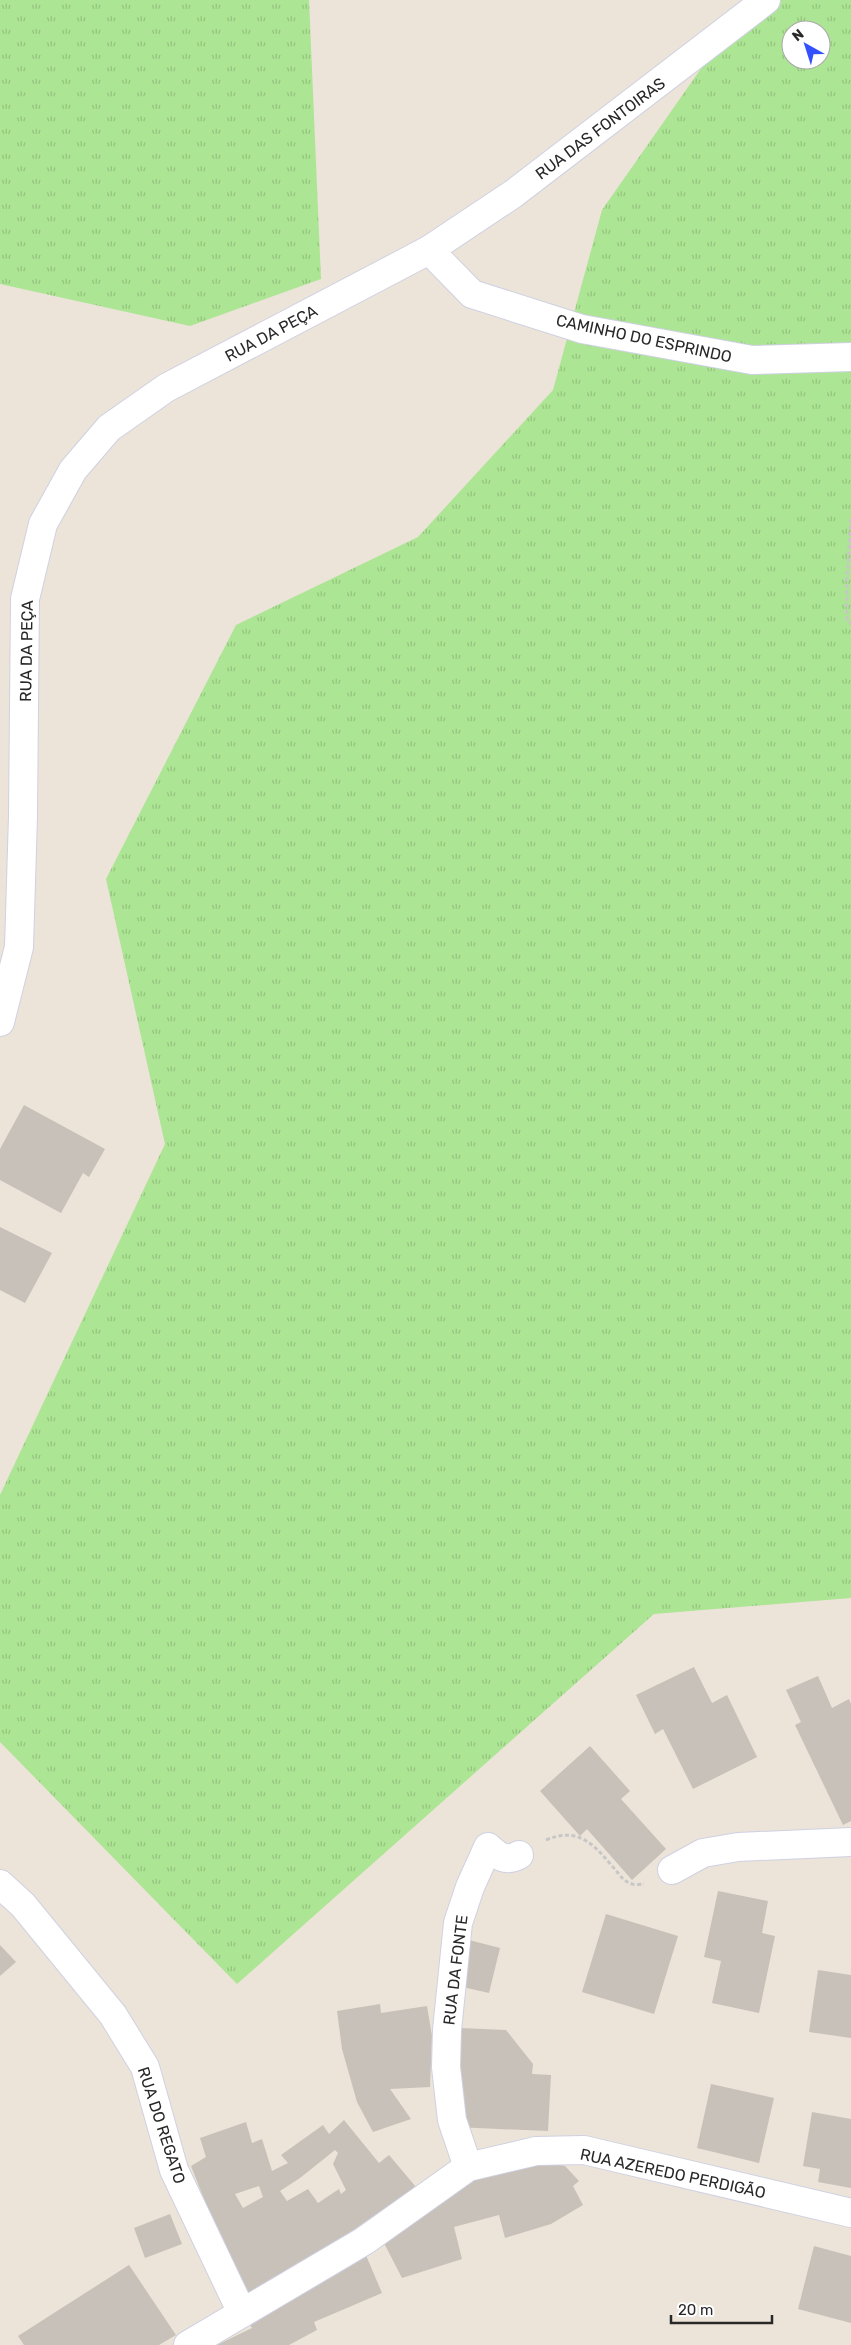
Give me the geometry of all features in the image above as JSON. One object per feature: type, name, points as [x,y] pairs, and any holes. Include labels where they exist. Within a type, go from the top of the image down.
[{"type":"street","name":"RUA DAS FONTOIRAS","points":[[429,250],[513,194],[766,0]]},
{"type":"street","name":"CAMINHO DO ESPRINDO","points":[[429,250],[472,294],[582,329],[752,360],[851,356]]},
{"type":"street","name":"RUA DA PEÇA","points":[[0,1022],[19,947],[24,816],[25,599],[43,524],[73,470],[110,428],[166,388],[429,250]]},
{"type":"street","points":[[672,1870],[703,1853],[738,1847],[851,1842]]},
{"type":"street","name":"RUA DA FONTE","points":[[468,2167],[452,2120],[446,2067],[447,2030],[458,1923],[470,1887],[488,1847],[504,1859],[510,1860],[519,1855]]},
{"type":"street","name":"RUA DO REGATO","points":[[0,1884],[23,1905],[114,2015],[145,2067],[174,2170],[242,2313]]},
{"type":"street","name":"RUA AZEREDO PERDIGÃO","points":[[188,2345],[364,2241],[468,2167],[536,2151],[584,2150],[851,2213]]},
{"type":"path","points":[[851,519],[847,580],[847,619],[851,624]]},
{"type":"path","points":[[519,1855],[547,1840],[570,1834],[588,1841],[622,1878],[632,1884],[646,1884],[672,1870]]},
{"type":"green space","points":[[0,0],[309,0],[321,279],[190,326],[0,284]]},
{"type":"green space","points":[[749,0],[851,0],[851,1598],[654,1614],[237,1984],[0,1742],[0,1495],[165,1144],[106,879],[236,625],[418,537],[553,390],[602,210]]},
{"type":"building","points":[[24,1105],[105,1149],[89,1177],[83,1173],[61,1213],[0,1180],[0,1149]]},
{"type":"building","points":[[0,1227],[52,1253],[25,1303],[0,1290]]},
{"type":"building","points":[[694,1667],[712,1703],[727,1695],[757,1757],[693,1789],[663,1729],[655,1734],[636,1695]]},
{"type":"building","points":[[818,1676],[832,1708],[849,1699],[851,1704],[851,1821],[843,1825],[795,1725],[801,1722],[786,1690]]},
{"type":"building","points":[[590,1746],[630,1791],[621,1799],[666,1849],[632,1880],[587,1829],[580,1836],[540,1791]]},
{"type":"building","points":[[718,1891],[768,1901],[762,1933],[775,1936],[759,2013],[712,2003],[721,1961],[704,1957]]},
{"type":"building","points":[[606,1914],[678,1936],[654,2014],[582,1992]]},
{"type":"building","points":[[469,1940],[500,1948],[489,1993],[458,1986]]},
{"type":"building","points":[[0,1945],[16,1962],[0,1976]]},
{"type":"building","points":[[818,1970],[851,1975],[851,2038],[809,2032]]},
{"type":"building","points":[[380,2004],[381,2013],[427,2006],[432,2036],[430,2087],[390,2089],[411,2119],[373,2132],[357,2102],[342,2049],[337,2011]]},
{"type":"building","points":[[460,2028],[506,2030],[533,2064],[532,2074],[551,2075],[548,2131],[454,2127]]},
{"type":"building","points":[[711,2084],[774,2098],[759,2163],[697,2148]]},
{"type":"building","points":[[812,2112],[851,2119],[851,2188],[818,2182],[820,2169],[803,2166]]},
{"type":"building","points":[[344,2120],[379,2163],[389,2155],[416,2187],[307,2262],[243,2298],[191,2166],[206,2157],[200,2138],[246,2122],[252,2143],[262,2139],[272,2171],[288,2163],[281,2155],[323,2125],[329,2134]],"holes":[[[335,2150],[338,2153],[333,2164],[346,2190],[341,2194],[339,2189],[318,2203],[308,2189],[287,2201],[280,2191],[300,2178]],[[259,2186],[263,2197],[243,2208],[235,2194]]]},
{"type":"building","points":[[532,2159],[565,2166],[579,2181],[573,2186],[583,2205],[551,2224],[505,2238],[499,2215],[454,2227],[462,2259],[402,2278],[384,2243],[433,2204],[447,2199],[448,2188]]},
{"type":"building","points":[[170,2214],[182,2244],[145,2258],[134,2228]]},
{"type":"building","points":[[814,2246],[851,2256],[851,2323],[798,2309]]},
{"type":"building","points":[[365,2253],[382,2293],[314,2322],[317,2330],[289,2345],[217,2345],[252,2328],[244,2316]]},
{"type":"building","points":[[129,2265],[176,2335],[159,2345],[24,2345],[18,2336]]}]
